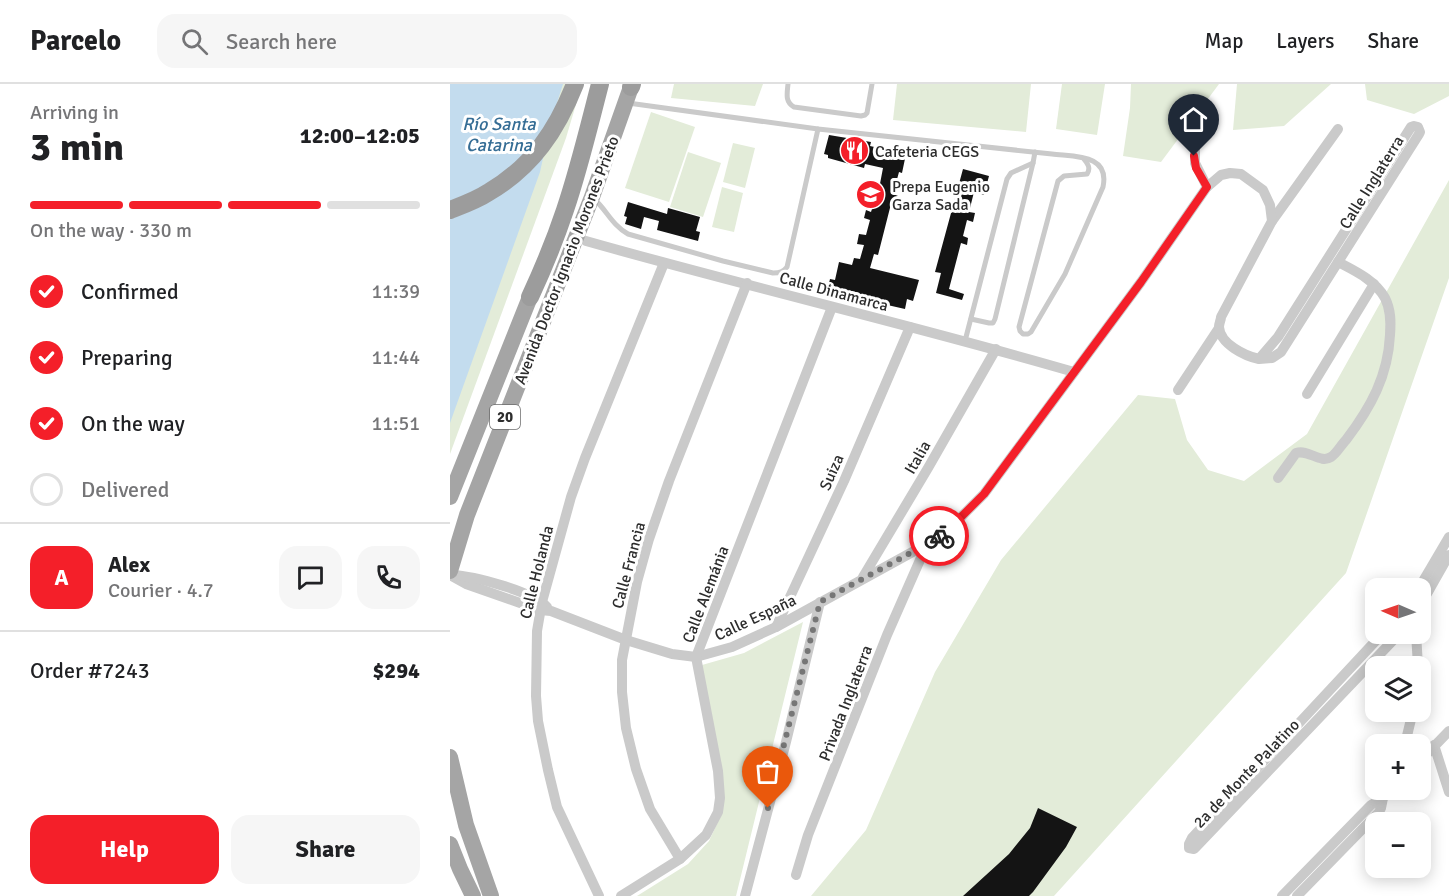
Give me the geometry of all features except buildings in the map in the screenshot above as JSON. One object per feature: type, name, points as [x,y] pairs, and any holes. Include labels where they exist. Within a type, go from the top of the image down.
[{"type":"highway","points":[[450,210],[488,193],[513,176],[533,157],[552,133],[564,109],[588,85]]},
{"type":"highway","points":[[530,297],[564,212],[588,85]]},
{"type":"main road","name":"Avenida Doctor Ignacio Morones Prieto","points":[[450,574],[467,515],[592,197],[630,89]]},
{"type":"main road","name":"Avenida Doctor Ignacio Morones Prieto","points":[[450,497],[530,297]]},
{"type":"main road","points":[[450,757],[466,825],[491,896]]},
{"type":"main road","points":[[450,843],[473,896]]},
{"type":"street","name":"Calle Inglaterra","points":[[1411,127],[1418,127],[1420,133],[1281,352],[1272,358],[1259,359],[1278,338],[1411,127]]},
{"type":"street","points":[[1179,390],[1219,328],[1221,317],[1272,221],[1338,129]]},
{"type":"street","points":[[1195,141],[1195,163],[1207,187]]},
{"type":"street","points":[[927,544],[951,527],[984,494],[1141,282],[1207,187],[1221,175],[1230,172],[1241,174],[1263,190],[1270,205],[1272,221]]},
{"type":"street","name":"Calle Dinamarca","points":[[586,241],[996,349],[1074,372]]},
{"type":"street","points":[[1278,478],[1296,453],[1306,452],[1323,460],[1335,454],[1355,428],[1379,387],[1385,370],[1390,324],[1385,297],[1364,276],[1338,262]]},
{"type":"street","name":"Calle Holanda","points":[[599,896],[557,807],[546,762],[536,696],[537,631],[571,497],[664,263]]},
{"type":"street","name":"Calle Francia","points":[[680,859],[650,809],[636,769],[626,728],[622,692],[622,660],[637,582],[649,539],[747,284]]},
{"type":"street","points":[[1307,394],[1374,284]]},
{"type":"street","name":"Calle Alemánia","points":[[621,896],[680,859],[706,835],[718,812],[720,798],[718,771],[696,657],[832,307]]},
{"type":"street","name":"Suiza","points":[[776,627],[844,481],[910,327]]},
{"type":"street","points":[[1219,328],[1225,341],[1246,356],[1259,359]]},
{"type":"street","name":"Italia","points":[[862,579],[996,349]]},
{"type":"street","points":[[1425,578],[1449,537]]},
{"type":"street","name":"Calle España","points":[[450,574],[466,584],[544,608],[626,640],[672,654],[696,657],[732,647],[776,627],[927,544]]},
{"type":"street","name":"Privada Inglaterra","points":[[796,875],[808,835],[927,544]]},
{"type":"street","points":[[1431,587],[1449,555]]},
{"type":"street","points":[[745,896],[820,602]]},
{"type":"street","name":"2a de Monte Palatino","points":[[1373,644],[1192,838],[1188,844],[1190,848],[1196,848],[1390,644]]},
{"type":"street","points":[[1431,748],[1449,731]]},
{"type":"street","points":[[1434,745],[1449,792]]},
{"type":"street","points":[[1282,896],[1378,800]]},
{"type":"street","points":[[1297,896],[1379,812],[1384,800]]},
{"type":"lane","points":[[788,84],[787,100],[794,107],[861,116],[867,113],[872,84]]},
{"type":"lane","points":[[630,89],[711,115],[1035,152],[1083,158],[1095,161],[1104,172],[1103,188],[1065,274],[1031,332],[1023,334],[1020,327],[1058,181],[1064,176],[1087,174],[1089,167],[1083,158]]},
{"type":"lane","points":[[592,197],[599,202],[619,229],[628,234],[723,261],[779,273],[787,267],[818,129]]},
{"type":"lane","points":[[971,319],[993,323],[995,319],[1035,152]]},
{"type":"lane","points":[[965,341],[1007,178],[1011,173],[1033,163]]},
{"type":"green space","name":"Río Santa Catarina","points":[[450,84],[582,84],[566,138],[450,454]]},
{"type":"green space","points":[[674,84],[763,84],[755,106],[671,98]]},
{"type":"green space","points":[[897,84],[1031,84],[1026,132],[893,120]]},
{"type":"green space","points":[[1062,84],[1105,84],[1097,135],[1056,129]]},
{"type":"green space","points":[[1131,84],[1219,84],[1161,162],[1123,156]]},
{"type":"green space","points":[[1237,84],[1331,84],[1284,126],[1233,130]]},
{"type":"green space","points":[[1365,84],[1449,84],[1449,96],[1414,114],[1367,100]]},
{"type":"green space","points":[[651,112],[695,127],[669,202],[625,188]]},
{"type":"green space","points":[[733,143],[755,148],[745,188],[723,182]]},
{"type":"green space","points":[[688,152],[721,163],[703,217],[670,207]]},
{"type":"green space","points":[[1449,180],[1449,278],[1346,573],[1054,896],[811,896],[866,830],[935,672],[1001,560],[1138,395],[1175,399],[1187,440],[1208,470],[1244,481],[1307,434]]},
{"type":"green space","points":[[722,187],[743,193],[734,232],[712,227]]},
{"type":"green space","points":[[803,622],[736,896],[637,896],[688,864],[709,841],[723,811],[702,665],[744,653]]},
{"type":"water","name":"Río Santa Catarina","points":[[450,84],[563,84],[551,122],[540,172],[450,423]]},
{"type":"way so far","points":[[768,808],[820,602],[939,536]]},
{"type":"place","name":"Cafeteria CEGS","points":[[854,151]]},
{"type":"place","name":"Prepa Eugenio Garza Sada","points":[[871,195]]},
{"type":"route","points":[[939,536],[984,494],[1141,282],[1207,187],[1196,168],[1194,156]]}]
